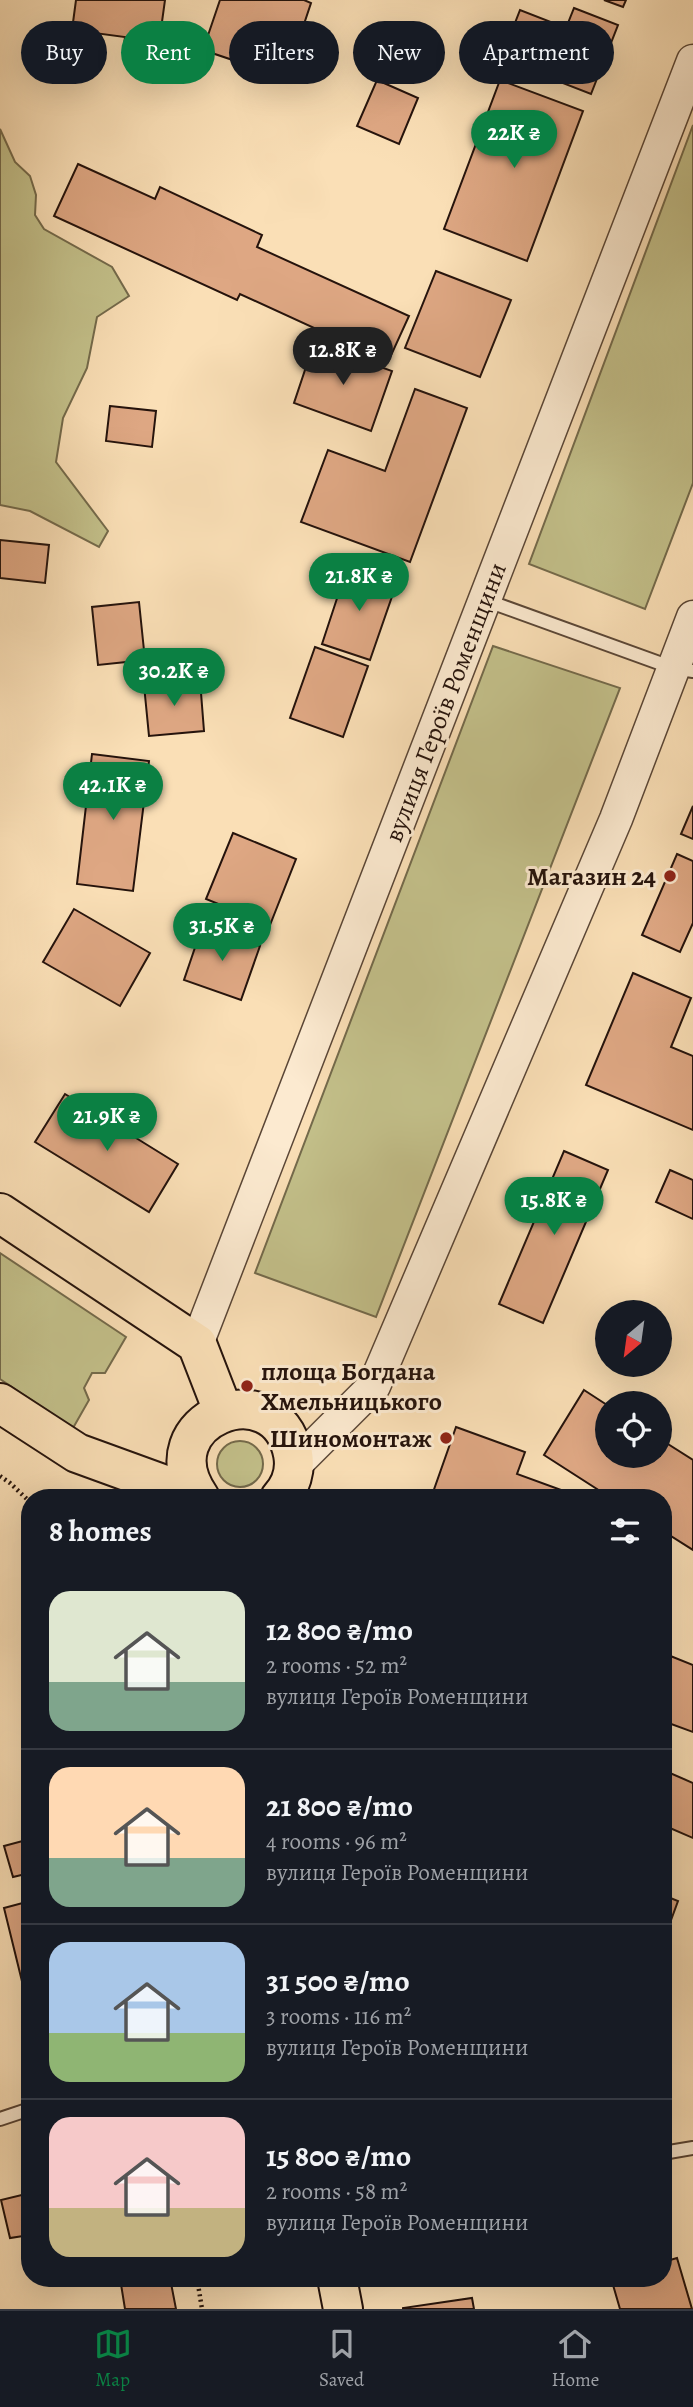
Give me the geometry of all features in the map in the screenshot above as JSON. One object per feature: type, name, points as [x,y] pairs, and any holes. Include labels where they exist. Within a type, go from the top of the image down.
[{"type":"main road","points":[[0,1213],[197,1343],[223,1411]]},
{"type":"main road","points":[[0,1403],[77,1453],[177,1489]]},
{"type":"main road","points":[[195,1489],[187,1473],[188,1447],[201,1425],[223,1411],[250,1409],[273,1419],[290,1439],[287,1482]]},
{"type":"main road","points":[[339,2287],[343,2309]]},
{"type":"street","name":"вулиця Героїв Роменщини","points":[[197,1343],[693,61]]},
{"type":"street","points":[[287,1482],[374,1386],[610,832],[683,670],[693,617]]},
{"type":"lane","points":[[485,600],[683,670]]},
{"type":"lane","points":[[0,2119],[21,2112]]},
{"type":"lane","points":[[672,2152],[693,2148]]},
{"type":"path","points":[[0,1476],[21,1493]]},
{"type":"path","points":[[198,2287],[202,2309]]},
{"type":"shaded area","points":[[693,125],[693,483],[645,609],[529,564]]},
{"type":"shaded area","points":[[0,129],[15,162],[30,176],[36,195],[35,215],[44,229],[112,267],[129,296],[97,317],[87,368],[63,418],[56,462],[108,531],[99,547],[30,511],[0,505]]},
{"type":"shaded area","points":[[493,646],[620,688],[376,1317],[255,1273]]},
{"type":"shaded area","points":[[0,1253],[126,1337],[105,1373],[92,1373],[84,1388],[89,1400],[73,1428],[0,1379]]},
{"type":"shaded area","points":[[240,1441],[256,1448],[263,1464],[256,1480],[240,1487],[224,1480],[217,1464],[224,1448]]},
{"type":"building","points":[[76,0],[165,0],[162,21],[121,21],[121,36],[107,35],[107,21],[73,21]]},
{"type":"building","points":[[220,0],[304,0],[311,3],[305,21],[229,21],[229,59],[215,54],[215,21],[213,21]]},
{"type":"building","points":[[604,0],[626,0],[623,7]]},
{"type":"building","points":[[574,8],[608,21],[569,21]]},
{"type":"building","points":[[520,10],[548,21],[516,21]]},
{"type":"building","points":[[375,84],[386,84],[418,98],[399,144],[357,126]]},
{"type":"building","points":[[498,84],[511,84],[583,111],[527,261],[444,229]]},
{"type":"building","points":[[565,84],[595,84],[591,94]]},
{"type":"building","points":[[78,164],[155,199],[160,187],[262,235],[257,247],[409,316],[388,362],[240,294],[237,300],[54,216]]},
{"type":"building","points":[[436,271],[511,300],[480,377],[405,348]]},
{"type":"building","points":[[314,343],[392,371],[371,431],[294,403]]},
{"type":"building","points":[[415,389],[467,408],[410,562],[301,522],[328,450],[385,471]]},
{"type":"building","points":[[110,406],[156,411],[152,447],[106,441]]},
{"type":"building","points":[[0,540],[49,545],[45,583],[0,578]]},
{"type":"building","points":[[348,565],[397,582],[370,660],[322,644]]},
{"type":"building","points":[[139,602],[145,660],[98,665],[92,607]]},
{"type":"building","points":[[315,647],[368,666],[343,737],[290,718]]},
{"type":"building","points":[[200,680],[204,731],[149,736],[144,685]]},
{"type":"building","points":[[92,754],[149,761],[133,891],[77,884]]},
{"type":"building","points":[[693,806],[693,839],[681,834]]},
{"type":"building","points":[[233,833],[296,859],[270,925],[206,899]]},
{"type":"building","points":[[677,854],[693,861],[693,923],[680,952],[642,935]]},
{"type":"building","points":[[74,909],[150,953],[120,1006],[43,962]]},
{"type":"building","points":[[202,927],[260,946],[241,1000],[184,980]]},
{"type":"building","points":[[633,973],[691,998],[671,1047],[693,1056],[693,1130],[586,1085]]},
{"type":"building","points":[[65,1094],[178,1164],[149,1212],[35,1142]]},
{"type":"building","points":[[564,1151],[608,1170],[543,1323],[499,1304]]},
{"type":"building","points":[[670,1170],[693,1180],[693,1219],[656,1202]]},
{"type":"building","points":[[584,1390],[595,1397],[595,1468],[672,1468],[672,1447],[693,1460],[693,1550],[672,1537],[672,1489],[597,1489],[544,1455]]},
{"type":"building","points":[[456,1427],[525,1452],[517,1474],[558,1489],[434,1489]]},
{"type":"building","points":[[672,1657],[693,1665],[693,1732],[672,1724]]},
{"type":"building","points":[[672,1774],[693,1783],[693,1838],[672,1829]]},
{"type":"building","points":[[21,1841],[21,1875],[13,1877],[4,1846]]},
{"type":"building","points":[[672,1899],[678,1901],[672,1917]]},
{"type":"building","points":[[21,1903],[21,1977],[4,1908]]},
{"type":"building","points":[[21,2195],[21,2236],[10,2238],[1,2200]]},
{"type":"building","points":[[677,2258],[692,2309],[620,2309],[614,2287],[672,2287],[672,2259]]},
{"type":"building","points":[[121,2287],[172,2287],[176,2309],[125,2309]]},
{"type":"building","points":[[472,2298],[474,2309],[403,2309],[403,2308]]},
{"type":"place","name":"Магазин 24","points":[[670,876]]},
{"type":"place","name":"площа Богдана Хмельницького","points":[[247,1386]]},
{"type":"place","name":"Шиномонтаж","points":[[446,1438]]}]
